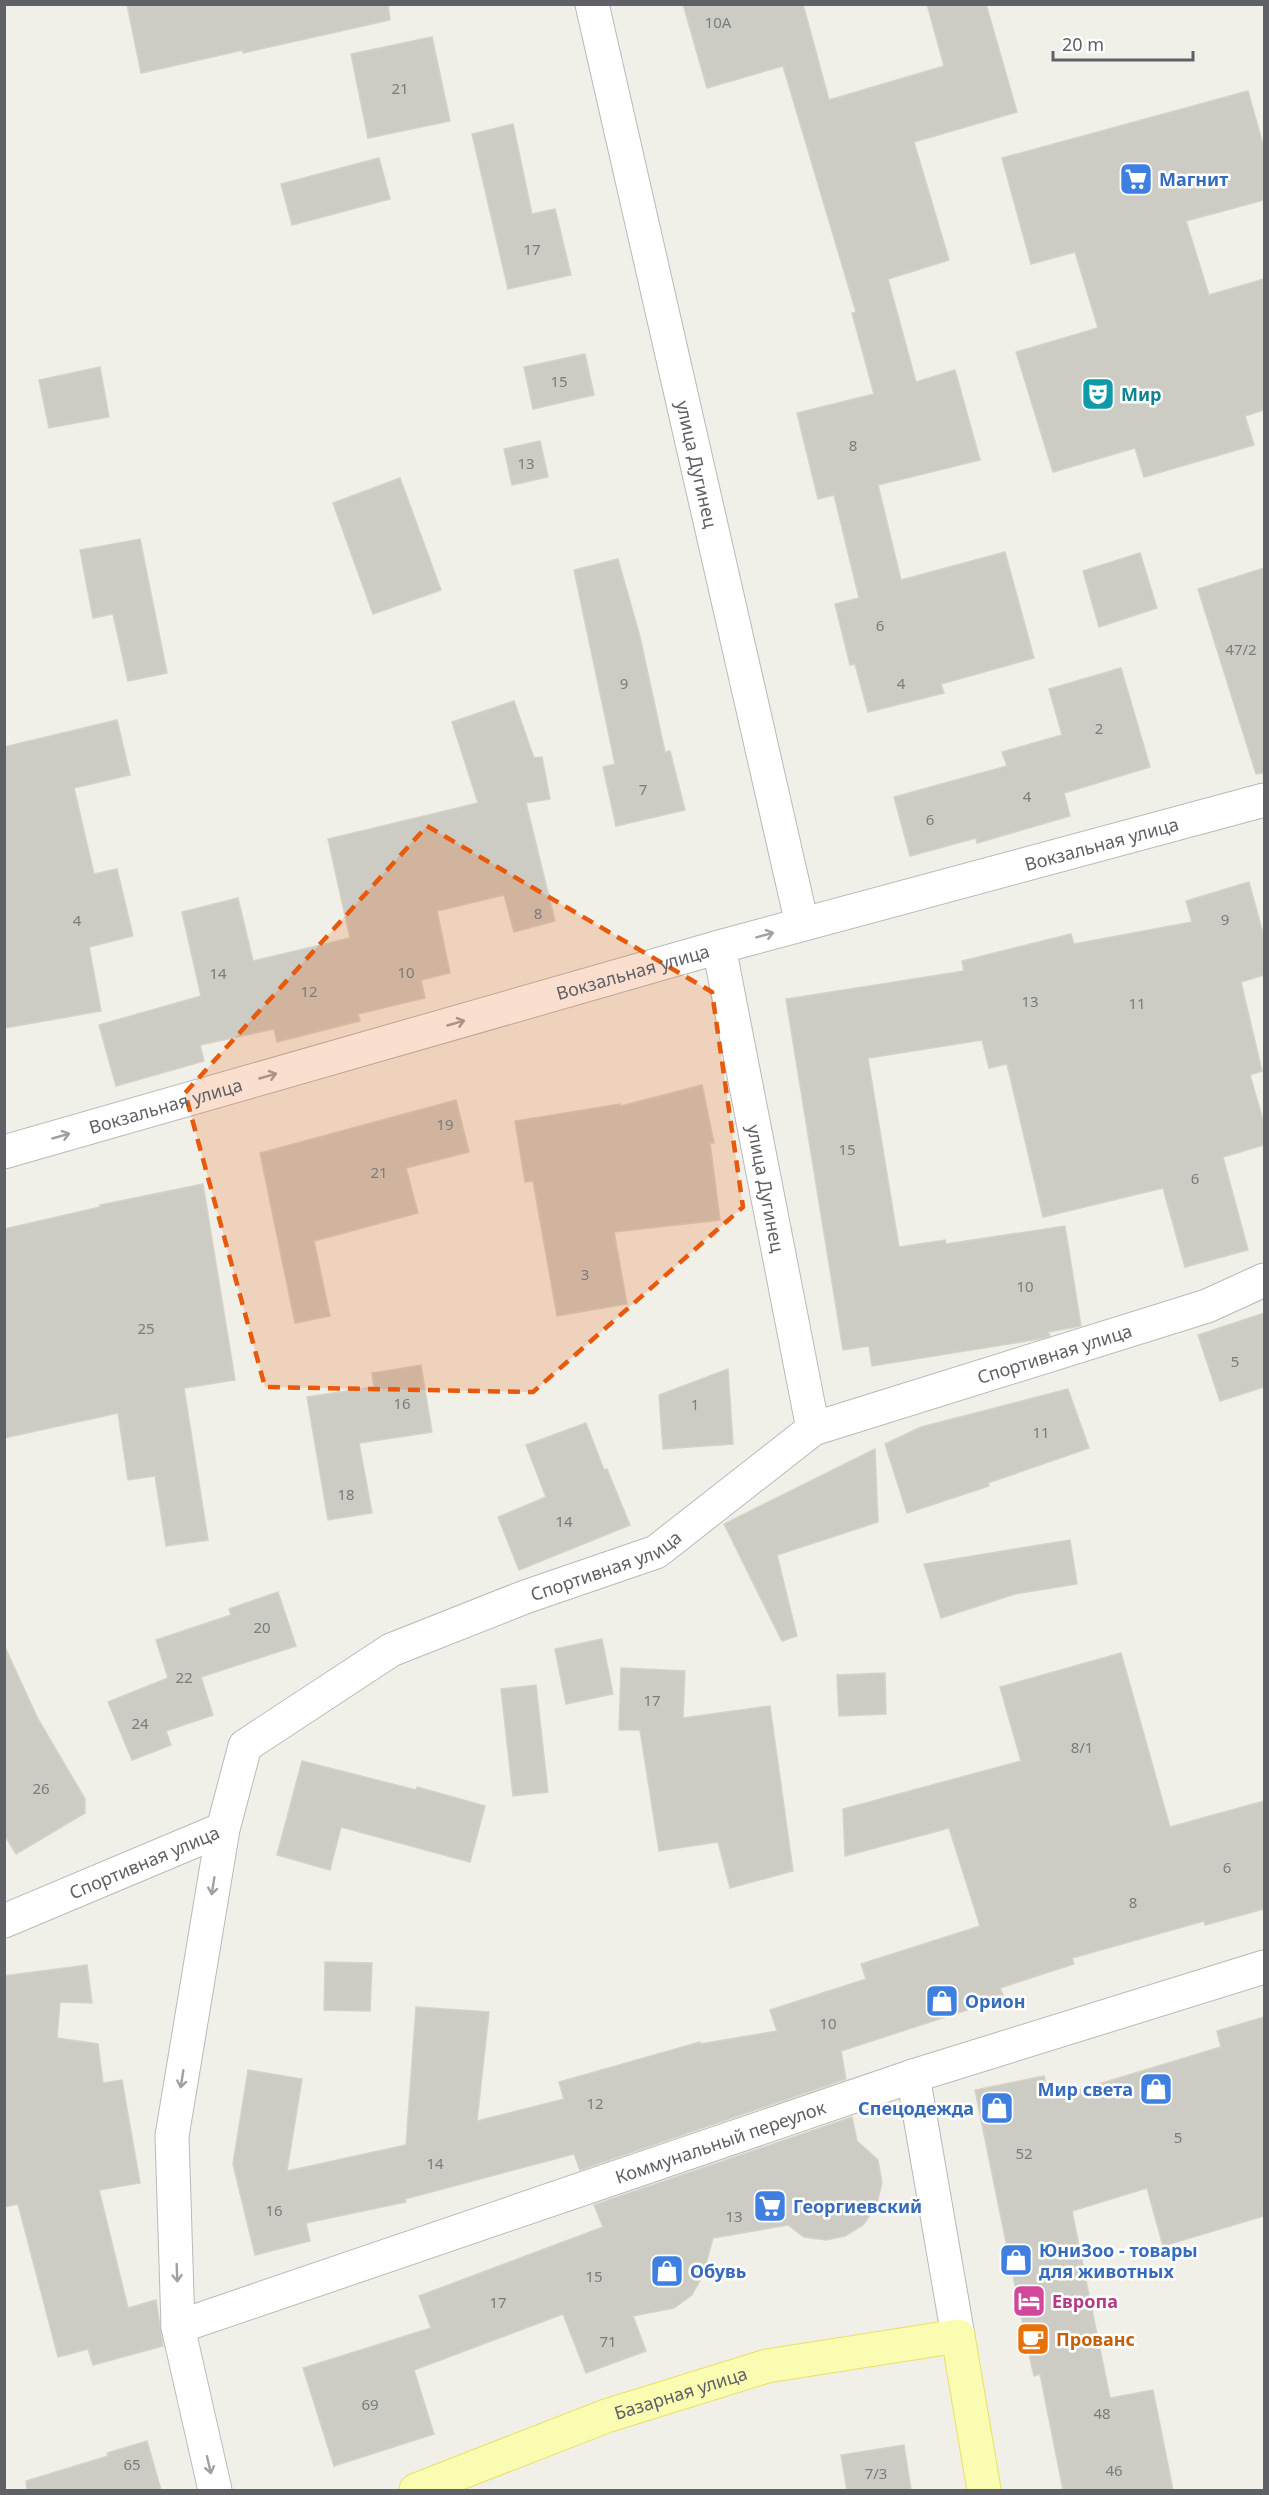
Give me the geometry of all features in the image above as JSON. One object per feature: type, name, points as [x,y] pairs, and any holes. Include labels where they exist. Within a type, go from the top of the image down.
[{"type":"main road","name":"Базарная улица","points":[[416,2490],[606,2416],[767,2366],[958,2336]]},
{"type":"main road","points":[[958,2336],[984,2490]]},
{"type":"street","name":"улица Дугинец","points":[[592,4],[802,924]]},
{"type":"street","name":"Вокзальная улица","points":[[4,1152],[719,947],[1264,800]]},
{"type":"street","name":"улица Дугинец","points":[[719,947],[813,1429]]},
{"type":"street","name":"Спортивная улица","points":[[4,1922],[223,1829],[245,1746],[391,1650],[525,1597],[656,1552],[813,1429],[1208,1306],[1264,1280]]},
{"type":"street","points":[[215,2490],[178,2327],[172,2136],[223,1829]]},
{"type":"street","name":"Коммунальный переулок","points":[[178,2327],[912,2076],[1264,1967]]},
{"type":"street","points":[[912,2076],[958,2336]]},
{"type":"highlighted area","points":[[427,826],[712,992],[743,1207],[533,1392],[265,1387],[185,1093]]},
{"type":"building","points":[[127,4],[388,4],[390,20],[141,73]]},
{"type":"building","points":[[683,4],[803,4],[829,100],[944,66],[927,4],[986,4],[1017,112],[914,142],[949,260],[888,279],[916,382],[955,370],[980,460],[878,485],[901,580],[1005,552],[1034,658],[941,684],[944,693],[868,712],[855,664],[850,665],[835,604],[859,598],[834,495],[818,499],[797,413],[874,394],[852,313],[856,312],[783,66],[707,88]]},
{"type":"building","points":[[432,37],[450,121],[368,138],[351,54]]},
{"type":"building","points":[[1248,91],[1264,148],[1264,200],[1186,221],[1209,295],[1264,279],[1264,410],[1245,416],[1254,445],[1144,477],[1135,448],[1053,472],[1016,352],[1098,328],[1075,252],[1031,264],[1002,158]]},
{"type":"building","points":[[513,124],[532,214],[555,209],[571,275],[508,289],[472,134]]},
{"type":"building","points":[[379,158],[390,199],[292,225],[281,184]]},
{"type":"building","points":[[585,354],[594,395],[533,409],[524,367]]},
{"type":"building","points":[[100,367],[109,417],[49,428],[39,380]]},
{"type":"building","points":[[540,441],[548,477],[512,485],[504,449]]},
{"type":"building","points":[[400,478],[441,590],[373,614],[333,503]]},
{"type":"building","points":[[140,539],[167,673],[128,681],[113,614],[93,618],[80,550]]},
{"type":"building","points":[[1140,553],[1157,608],[1099,627],[1083,571]]},
{"type":"building","points":[[618,559],[640,637],[665,752],[670,751],[685,810],[616,826],[603,767],[615,764],[574,570]]},
{"type":"building","points":[[1264,568],[1264,773],[1256,774],[1198,589]]},
{"type":"building","points":[[1121,668],[1150,767],[1064,793],[1070,816],[977,843],[976,838],[910,856],[894,797],[1007,766],[1002,752],[1062,735],[1049,689]]},
{"type":"building","points":[[514,701],[534,758],[542,757],[550,799],[526,803],[555,921],[514,932],[504,895],[437,911],[450,973],[421,980],[425,998],[358,1014],[360,1021],[277,1042],[274,1029],[200,1045],[204,1061],[116,1086],[99,1025],[201,996],[182,912],[238,898],[253,961],[350,938],[328,839],[478,803],[452,722]]},
{"type":"building","points":[[117,720],[130,775],[74,788],[94,874],[117,869],[133,936],[89,947],[101,1011],[4,1028],[4,747]]},
{"type":"building","points":[[1249,882],[1264,937],[1264,975],[1241,982],[1262,1071],[1250,1075],[1264,1123],[1264,1145],[1223,1157],[1248,1250],[1185,1267],[1163,1188],[1043,1217],[1007,1064],[989,1068],[982,1040],[868,1058],[899,1247],[945,1240],[946,1244],[1065,1226],[1081,1326],[1048,1332],[1050,1336],[1039,1339],[872,1366],[869,1346],[843,1350],[786,999],[964,971],[962,961],[1071,934],[1074,944],[1192,922],[1186,901]]},
{"type":"building","points":[[702,1085],[714,1143],[710,1143],[720,1220],[614,1232],[627,1304],[557,1316],[533,1181],[525,1182],[515,1121],[620,1104],[621,1106]]},
{"type":"building","points":[[456,1100],[469,1152],[406,1168],[418,1213],[314,1241],[330,1316],[295,1323],[260,1153]]},
{"type":"building","points":[[203,1184],[235,1380],[184,1388],[208,1540],[166,1546],[155,1476],[128,1480],[118,1413],[4,1438],[4,1229],[100,1207],[100,1205]]},
{"type":"building","points":[[1264,1313],[1264,1387],[1220,1401],[1198,1335]]},
{"type":"building","points":[[421,1365],[432,1432],[359,1443],[372,1513],[328,1520],[307,1397],[374,1387],[372,1373]]},
{"type":"building","points":[[728,1369],[733,1444],[663,1449],[659,1395]]},
{"type":"building","points":[[1068,1389],[1089,1448],[988,1483],[989,1486],[907,1513],[885,1444],[921,1427]]},
{"type":"building","points":[[586,1423],[604,1470],[607,1469],[630,1525],[519,1570],[498,1517],[546,1497],[526,1445]]},
{"type":"building","points":[[875,1449],[878,1522],[777,1555],[797,1636],[782,1641],[724,1524]]},
{"type":"building","points":[[1070,1540],[1077,1584],[1015,1594],[941,1618],[924,1564]]},
{"type":"building","points":[[278,1592],[296,1646],[201,1677],[213,1715],[166,1731],[171,1745],[132,1760],[108,1702],[168,1678],[156,1640],[231,1615],[229,1609]]},
{"type":"building","points":[[602,1639],[613,1694],[566,1704],[555,1649]]},
{"type":"building","points":[[4,1645],[38,1719],[85,1799],[85,1813],[16,1854],[4,1834]]},
{"type":"building","points":[[1121,1653],[1170,1827],[1264,1801],[1264,1909],[1205,1925],[1204,1921],[1072,1958],[1074,1964],[1000,1988],[1004,1998],[841,2051],[846,2079],[580,2170],[574,2154],[405,2199],[406,2202],[306,2223],[310,2241],[255,2255],[233,2164],[248,2070],[302,2079],[287,2171],[406,2145],[416,2007],[489,2012],[477,2121],[564,2099],[559,2082],[700,2042],[700,2044],[777,2031],[770,2010],[866,1979],[861,1964],[980,1926],[949,1828],[845,1856],[843,1809],[1021,1761],[1000,1687]]},
{"type":"building","points":[[621,1668],[685,1671],[683,1718],[770,1706],[793,1871],[730,1888],[718,1842],[659,1851],[640,1730],[619,1730]]},
{"type":"building","points":[[885,1673],[886,1714],[839,1716],[837,1675]]},
{"type":"building","points":[[536,1685],[548,1792],[513,1796],[501,1689]]},
{"type":"building","points":[[302,1761],[416,1790],[417,1787],[485,1806],[470,1862],[341,1827],[330,1870],[277,1855]]},
{"type":"building","points":[[325,1962],[372,1963],[370,2011],[324,2010]]},
{"type":"building","points":[[87,1965],[92,2003],[60,2002],[57,2038],[98,2044],[103,2083],[122,2080],[140,2183],[99,2190],[128,2308],[156,2300],[163,2346],[93,2365],[88,2349],[58,2357],[18,2204],[4,2207],[4,1976]]},
{"type":"building","points":[[1264,2017],[1264,2216],[1163,2246],[1147,2188],[1072,2211],[1110,2398],[1153,2390],[1173,2490],[1063,2490],[1040,2374],[1034,2376],[1028,2350],[1017,2338],[1024,2330],[1012,2270],[1003,2266],[1008,2252],[975,2090],[1044,2076],[1049,2099],[1221,2047],[1217,2031]]},
{"type":"building","points":[[852,2117],[857,2141],[878,2160],[882,2183],[876,2207],[863,2225],[845,2236],[826,2240],[804,2237],[788,2225],[713,2238],[703,2275],[692,2295],[674,2308],[633,2316],[646,2351],[586,2373],[563,2314],[414,2370],[434,2434],[334,2466],[303,2368],[431,2328],[419,2296],[603,2227],[594,2205]]},
{"type":"building","points":[[147,2441],[161,2490],[27,2490],[26,2481],[108,2456],[107,2453]]},
{"type":"building","points":[[904,2445],[911,2490],[847,2490],[841,2455]]},
{"type":"place","name":"Магнит","points":[[1136,179]]},
{"type":"place","name":"Мир","points":[[1098,394]]},
{"type":"place","name":"Орион","points":[[942,2001]]},
{"type":"place","name":"Мир света","points":[[1156,2089]]},
{"type":"place","name":"Спецодежда","points":[[997,2108]]},
{"type":"place","name":"Георгиевский","points":[[770,2206]]},
{"type":"place","name":"ЮниЗоо - товары для животных","points":[[1016,2260]]},
{"type":"place","name":"Обувь","points":[[667,2271]]},
{"type":"place","name":"Европа","points":[[1029,2301]]},
{"type":"place","name":"Прованс","points":[[1033,2339]]}]
